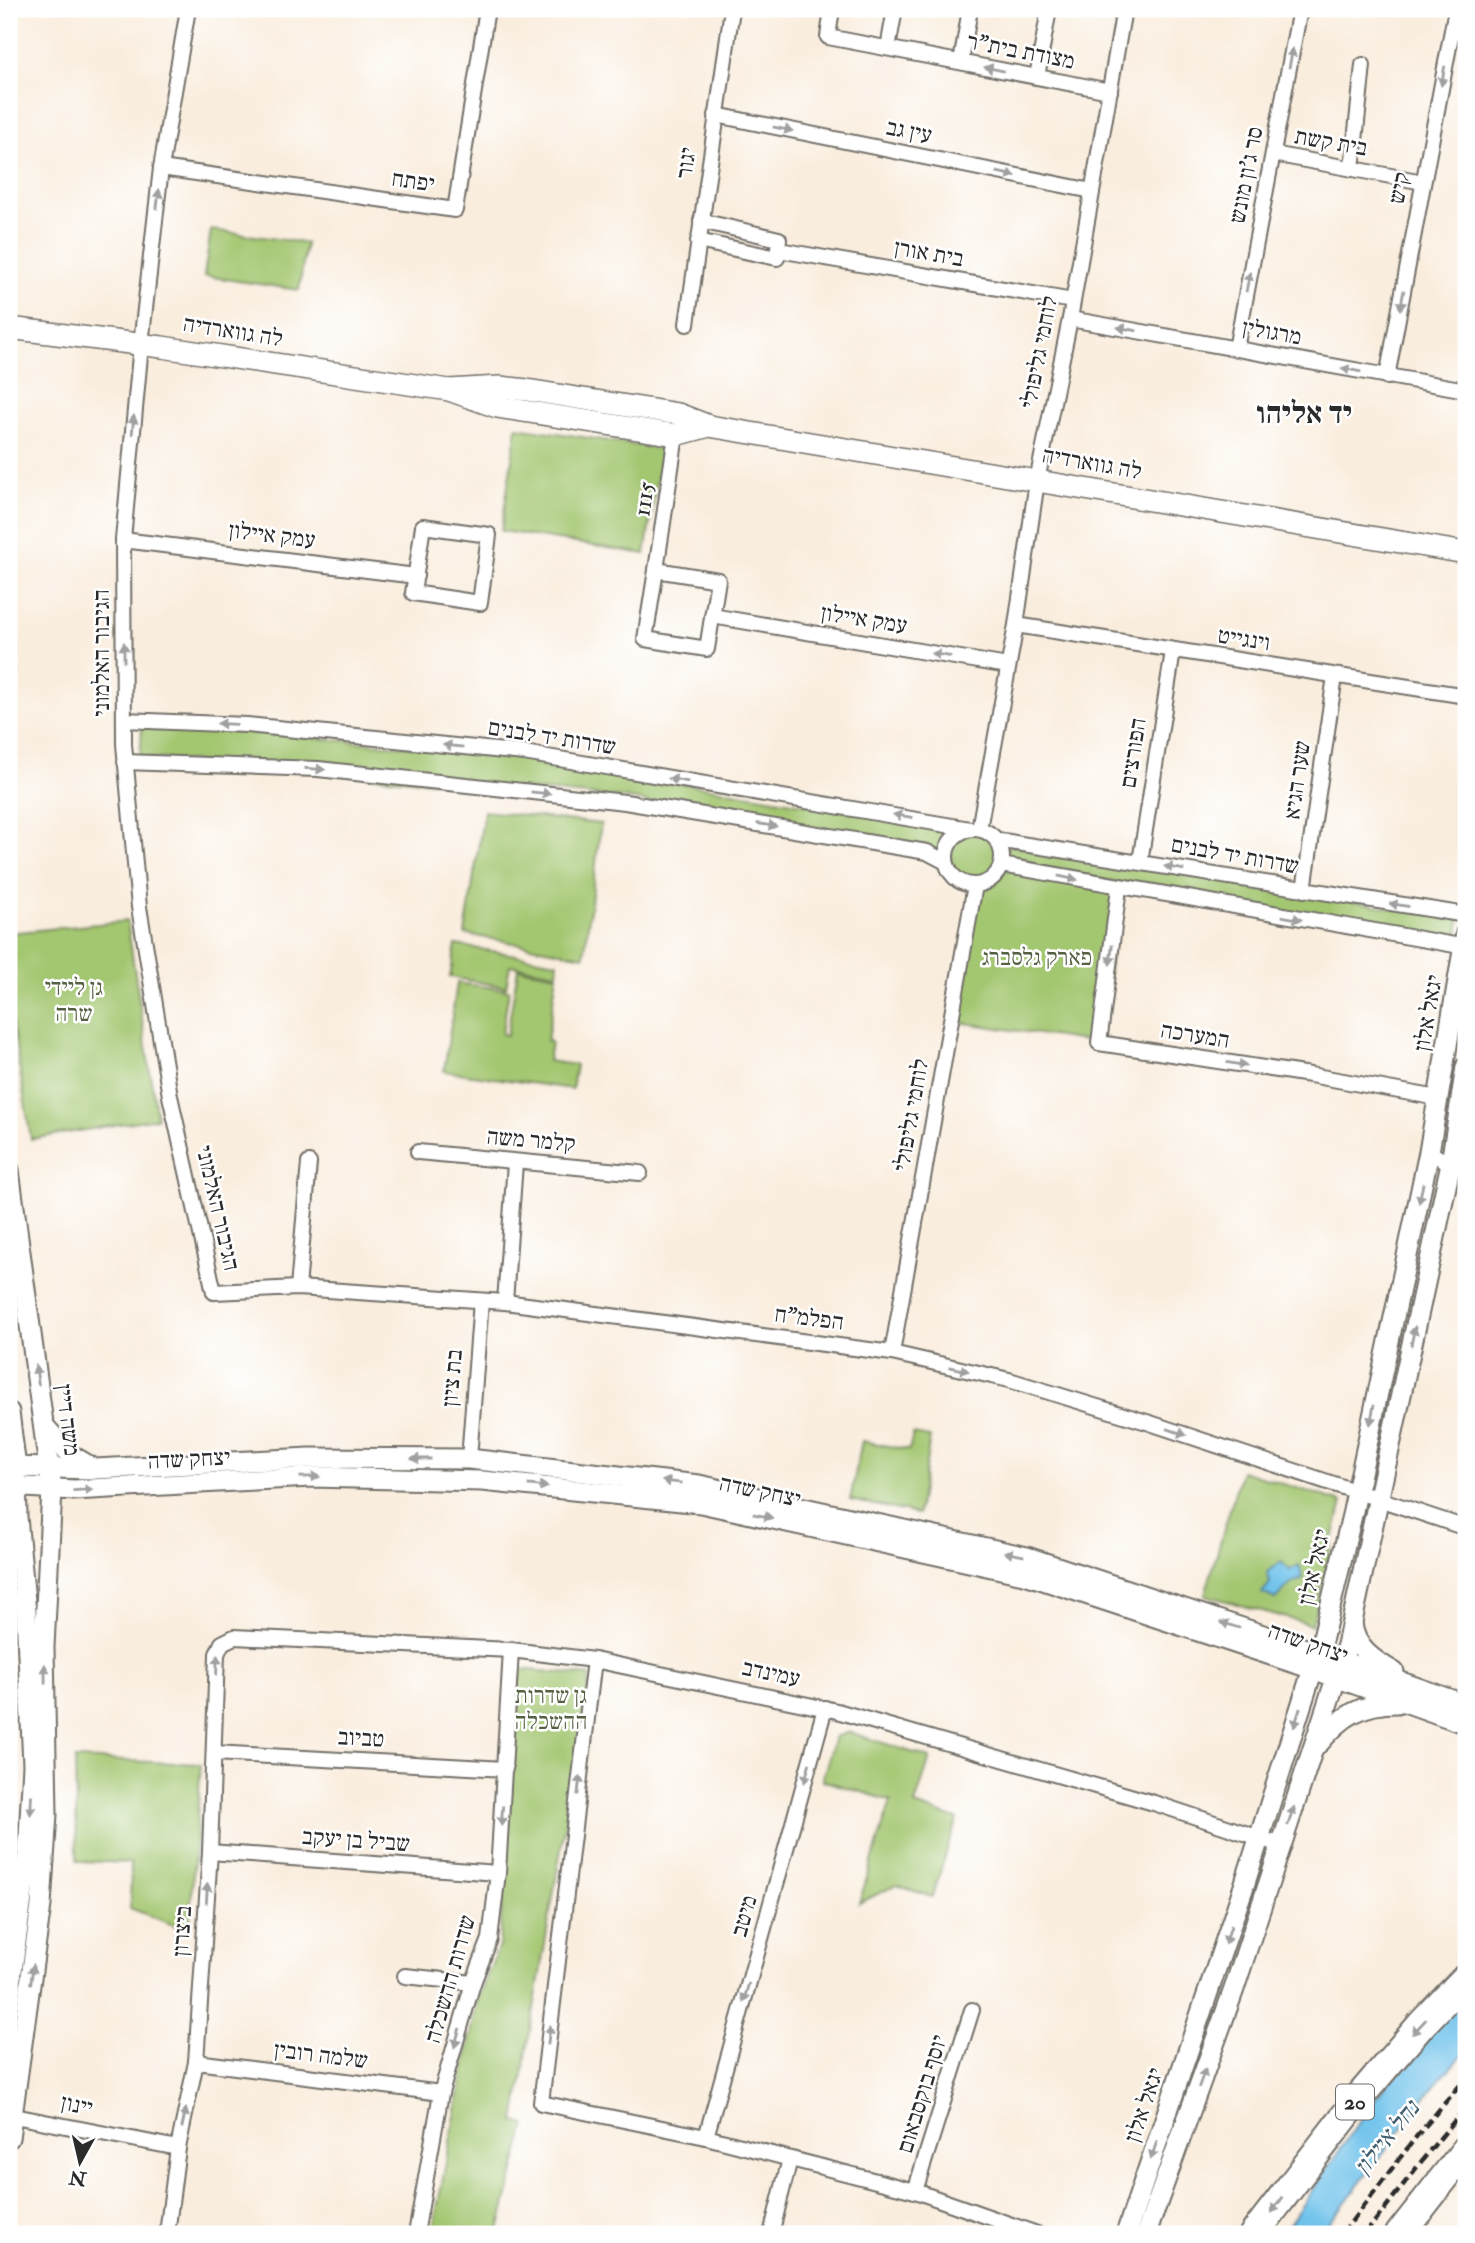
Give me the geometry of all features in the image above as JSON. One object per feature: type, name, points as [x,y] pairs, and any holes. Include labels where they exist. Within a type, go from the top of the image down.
[{"type":"highway","name":"20","points":[[1254,2234],[1362,2094],[1421,2025],[1466,1978]]},
{"type":"highway","points":[[1400,2234],[1466,2150]]},
{"type":"main road","name":"לה גווארדיה","points":[[9,328],[141,344],[449,390],[497,407],[676,435],[709,426]]},
{"type":"main road","name":"לה גווארדיה","points":[[449,390],[500,387],[678,414],[709,426],[1466,553]]},
{"type":"street","name":"הגיבור האלמוני","points":[[188,9],[161,168],[123,540],[124,720],[135,888],[170,1096],[214,1292]]},
{"type":"street","name":"יפתח","points":[[161,168],[456,210],[486,9]]},
{"type":"street","name":"יגור","points":[[687,324],[732,9]]},
{"type":"street","name":"מצודת בית\"ר","points":[[832,9],[828,37],[1110,91]]},
{"type":"street","points":[[888,48],[895,9]]},
{"type":"street","points":[[961,62],[970,9]]},
{"type":"street","points":[[1037,77],[1049,9]]},
{"type":"street","name":"לוחמי גליפולי","points":[[975,829],[1016,625],[1037,481],[1070,318],[1124,9]]},
{"type":"street","name":"סר ג'ון מונש","points":[[1236,349],[1300,9]]},
{"type":"street","name":"קיש","points":[[1387,377],[1455,9]]},
{"type":"street","points":[[1352,169],[1363,65]]},
{"type":"street","name":"עין גב","points":[[716,115],[1092,191]]},
{"type":"street","name":"בית קשת","points":[[1273,154],[1423,182]]},
{"type":"street","name":"בית אורן","points":[[698,242],[777,258],[779,250],[779,239],[701,221]]},
{"type":"street","name":"בית אורן","points":[[779,250],[1073,301]]},
{"type":"street","name":"מרגולין","points":[[1070,318],[1466,390]]},
{"type":"street","name":"1115","points":[[676,435],[645,639],[707,649],[712,616]]},
{"type":"street","points":[[423,526],[489,535],[480,603],[413,593],[416,576],[423,526]]},
{"type":"street","name":"עמק איילון","points":[[123,540],[416,576]]},
{"type":"street","points":[[656,570],[718,580],[712,616]]},
{"type":"street","name":"עמק איילון","points":[[712,616],[1008,666]]},
{"type":"street","name":"וינגייט","points":[[1016,625],[1466,696]]},
{"type":"street","name":"הפורצים","points":[[1140,862],[1172,651]]},
{"type":"street","name":"שער הגיא","points":[[1304,891],[1335,676]]},
{"type":"street","name":"שדרות יד לבנים","points":[[124,720],[247,725],[524,753],[759,795],[975,829]]},
{"type":"street","points":[[125,762],[318,769],[625,802],[928,852],[946,862]]},
{"type":"street","points":[[975,829],[989,833],[997,840],[1002,850],[1001,865],[990,880],[975,885],[965,884],[950,871],[946,862],[947,849],[959,833],[975,829]]},
{"type":"street","name":"שדרות יד לבנים","points":[[997,840],[1466,915]]},
{"type":"street","points":[[1001,865],[1119,888],[1466,942]]},
{"type":"street","name":"לוחמי גליפולי","points":[[892,1353],[975,885]]},
{"type":"street","name":"המערכה","points":[[1119,888],[1099,1043],[1310,1075],[1438,1098]]},
{"type":"street","name":"יגאל אלון","points":[[1126,2234],[1260,1837],[1316,1661],[1357,1492],[1429,1152],[1466,942]]},
{"type":"street","points":[[1429,1152],[1461,1153],[1462,1138],[1458,1124],[1466,1067]]},
{"type":"street","name":"קלמר משה","points":[[418,1152],[640,1173]]},
{"type":"street","name":"יגאל אלון","points":[[1146,2234],[1234,1989],[1339,1670],[1461,1153]]},
{"type":"street","points":[[298,1288],[309,1163]]},
{"type":"street","points":[[505,1302],[515,1163]]},
{"type":"street","name":"משה דיין","points":[[9,1170],[52,1490],[44,1647],[47,1814],[41,1905],[9,2138]]},
{"type":"street","name":"הפלמ\"ח","points":[[214,1292],[298,1288],[505,1302],[892,1353],[1009,1380],[1150,1423],[1466,1528]]},
{"type":"street","name":"בת ציון","points":[[469,1459],[481,1301]]},
{"type":"street","points":[[9,1412],[12,1477],[26,1612],[33,1765],[28,1854],[9,1992]]},
{"type":"street","points":[[44,1425],[69,1454],[95,1469]]},
{"type":"street","name":"יצחק שדה","points":[[12,1477],[49,1467],[95,1469],[310,1458],[469,1459],[699,1485],[1027,1557],[1316,1661],[1466,1724]]},
{"type":"street","name":"יצחק שדה","points":[[12,1477],[52,1490],[311,1476],[482,1481],[701,1503],[1028,1575],[1316,1661]]},
{"type":"street","points":[[1352,1623],[1355,1640],[1366,1653],[1385,1667],[1442,1696]]},
{"type":"street","name":"עמינדב","points":[[234,1636],[512,1650],[594,1660],[825,1708],[1034,1766],[1281,1845]]},
{"type":"street","name":"ביצרון","points":[[167,2234],[178,2148],[196,2062],[210,1853],[217,1654],[222,1643],[234,1636]]},
{"type":"street","name":"שדרות ההשכלה","points":[[416,2234],[441,2093],[473,1983],[490,1939],[498,1874],[512,1650]]},
{"type":"street","points":[[594,1660],[541,2103],[706,2137],[915,2191],[1037,2234]]},
{"type":"street","name":"יצחק שדה","points":[[1339,1670],[1442,1696],[1466,1705]]},
{"type":"street","points":[[1314,1749],[1338,1723],[1361,1708],[1382,1703],[1409,1702]]},
{"type":"street","name":"מיטב","points":[[706,2137],[825,1708]]},
{"type":"street","name":"טביוב","points":[[214,1753],[505,1769]]},
{"type":"street","name":"שביל בן יעקב","points":[[210,1853],[498,1874]]},
{"type":"street","points":[[405,1976],[473,1983]]},
{"type":"street","name":"יוסף בוקסבאום","points":[[915,2191],[972,2010]]},
{"type":"street","name":"שלמה רובין","points":[[196,2062],[441,2093]]},
{"type":"street","name":"יינון","points":[[11,2115],[178,2148]]},
{"type":"street","points":[[771,2234],[790,2159]]},
{"type":"green space","points":[[211,230],[306,243],[299,290],[204,276]]},
{"type":"green space","points":[[517,427],[662,449],[645,554],[501,531]]},
{"type":"green space","points":[[142,726],[238,731],[522,757],[956,829],[941,855],[624,798],[140,757]]},
{"type":"green space","points":[[484,811],[601,824],[584,956],[465,934]]},
{"type":"green space","points":[[975,833],[992,840],[999,857],[992,874],[975,881],[958,874],[951,857],[958,840]]},
{"type":"green space","points":[[1007,845],[1460,919],[1457,942],[1005,863]]},
{"type":"green space","name":"פארק גלסברג","points":[[1000,868],[1119,892],[1099,1043],[951,1021],[975,886],[992,881]]},
{"type":"green space","name":"גן ליידי שרה","points":[[127,921],[157,1118],[31,1139],[9,1004],[9,933]]},
{"type":"green space","points":[[456,945],[558,962],[557,973],[510,965],[506,987],[450,977]]},
{"type":"green space","points":[[518,968],[557,975],[547,1041],[551,1042],[548,1061],[576,1065],[572,1089],[444,1071],[457,983],[509,990],[502,1034],[507,1035]]},
{"type":"green space","points":[[913,1434],[930,1437],[918,1514],[850,1500],[862,1441],[909,1450]]},
{"type":"green space","points":[[1241,1471],[1342,1502],[1312,1625],[1205,1595]]},
{"type":"green space","name":"גן שדרות ההשכלה","points":[[520,1669],[590,1676],[515,2122],[526,2125],[498,2234],[432,2234],[478,1998],[499,1946]]},
{"type":"green space","points":[[849,1732],[930,1758],[915,1805],[957,1819],[932,1897],[896,1885],[859,1903],[891,1801],[822,1780],[835,1737]]},
{"type":"green space","points":[[75,1759],[201,1764],[189,1931],[130,1908],[131,1863],[77,1861]]},
{"type":"water","points":[[1281,1562],[1290,1570],[1299,1565],[1303,1579],[1291,1583],[1275,1599],[1262,1593],[1270,1583],[1267,1572]]},
{"type":"water","name":"נחל איילון","points":[[1466,1996],[1466,2051],[1438,2081],[1321,2234],[1282,2234],[1377,2096],[1447,2014]]},
{"type":"railway","points":[[1342,2234],[1416,2137],[1466,2078]]},
{"type":"railway","points":[[1365,2234],[1466,2107]]},
{"type":"district","name":"יד אליהו","points":[[1304,413]]}]
